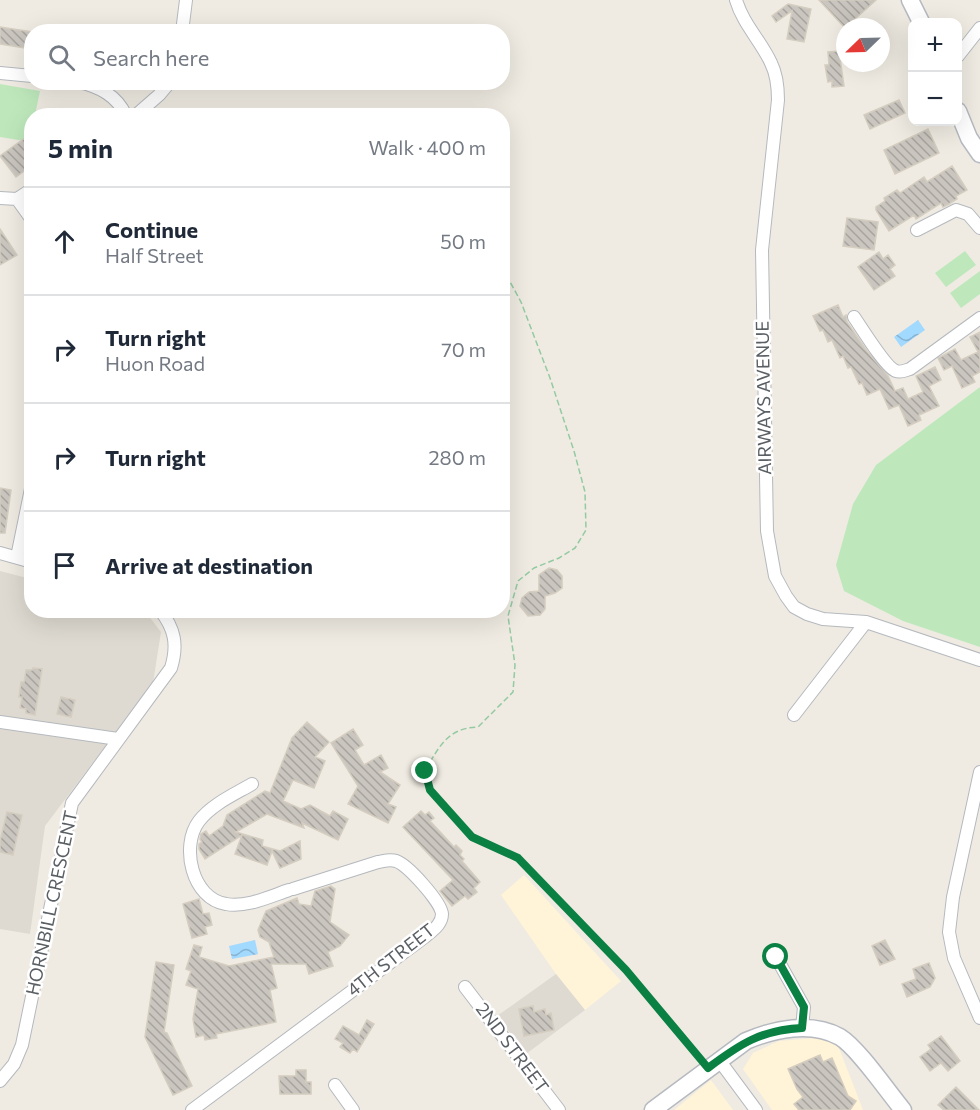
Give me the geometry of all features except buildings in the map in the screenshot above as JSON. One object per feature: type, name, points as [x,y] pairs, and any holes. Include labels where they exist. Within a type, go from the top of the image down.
[{"type":"main road","points":[[910,0],[919,18]]},
{"type":"main road","points":[[962,122],[980,154]]},
{"type":"main road","points":[[653,1110],[746,1041],[780,1029],[802,1028],[840,1037],[852,1047],[903,1110]]},
{"type":"street","points":[[183,24],[186,0]]},
{"type":"street","name":"AIRWAYS AVENUE","points":[[736,0],[740,13],[771,63],[777,80],[778,100],[762,250],[766,531],[775,576],[794,607],[807,615],[823,620],[866,622],[980,660]]},
{"type":"street","points":[[962,50],[980,28]]},
{"type":"street","points":[[0,72],[24,75]]},
{"type":"street","points":[[101,90],[116,100],[121,108]]},
{"type":"street","points":[[144,108],[163,90]]},
{"type":"street","points":[[0,198],[17,199],[24,194]]},
{"type":"street","points":[[17,199],[24,209]]},
{"type":"street","points":[[917,230],[956,210],[968,214],[980,228]]},
{"type":"street","points":[[854,317],[885,361],[896,371],[910,369],[980,318]]},
{"type":"street","points":[[17,557],[24,523]]},
{"type":"street","points":[[0,553],[24,559]]},
{"type":"street","name":"HORNBILL CRESCENT","points":[[0,1081],[14,1064],[22,1045],[72,803],[171,668],[176,654],[172,631],[165,618]]},
{"type":"street","points":[[794,715],[866,622]]},
{"type":"street","points":[[0,722],[118,739]]},
{"type":"street","points":[[980,772],[953,897],[949,932],[954,958],[980,1018]]},
{"type":"street","name":"4TH STREET","points":[[192,1110],[426,936],[441,920],[442,913],[433,897],[406,867],[398,861],[389,860],[256,900],[229,905],[208,895],[201,888],[195,876],[190,855],[196,826],[217,805],[252,784]]},
{"type":"street","points":[[776,957],[804,1007],[802,1028]]},
{"type":"street","name":"2ND STREET","points":[[465,987],[559,1110]]},
{"type":"street","points":[[713,1064],[756,1110]]},
{"type":"street","points":[[334,1085],[353,1110]]},
{"type":"path","points":[[510,282],[521,302],[574,451],[585,492],[586,530],[575,548],[559,558],[534,568],[518,581],[510,609]]},
{"type":"path","points":[[508,618],[514,665],[513,692],[478,727],[471,727],[444,738],[425,771],[430,790],[472,837],[518,858],[713,1064]]},
{"type":"shaded area","points":[[0,571],[24,577],[24,618],[150,618],[161,632],[153,683],[45,826],[30,934],[0,929]]},
{"type":"shaded area","points":[[524,875],[621,981],[585,1010],[556,974],[501,895]]},
{"type":"shaded area","points":[[556,974],[585,1010],[526,1054],[497,1016]]},
{"type":"shaded area","points":[[816,1038],[837,1043],[863,1110],[772,1110],[743,1069],[753,1053],[779,1041]]},
{"type":"shaded area","points":[[711,1080],[733,1110],[674,1110]]},
{"type":"green space","points":[[0,84],[40,91],[36,108],[24,108],[24,141],[0,137]]},
{"type":"green space","points":[[965,251],[976,265],[946,287],[935,273]]},
{"type":"green space","points":[[980,271],[980,294],[961,308],[950,293]]},
{"type":"green space","points":[[980,387],[980,647],[903,621],[844,591],[836,565],[853,504],[876,465]]},
{"type":"water","points":[[918,320],[925,330],[901,347],[894,337]]},
{"type":"water","points":[[255,940],[258,954],[232,959],[229,946]]},
{"type":"route","points":[[425,771],[430,790],[472,837],[518,858],[626,970],[708,1068],[746,1041],[762,1034],[780,1029],[802,1028],[804,1007],[776,957]]}]
